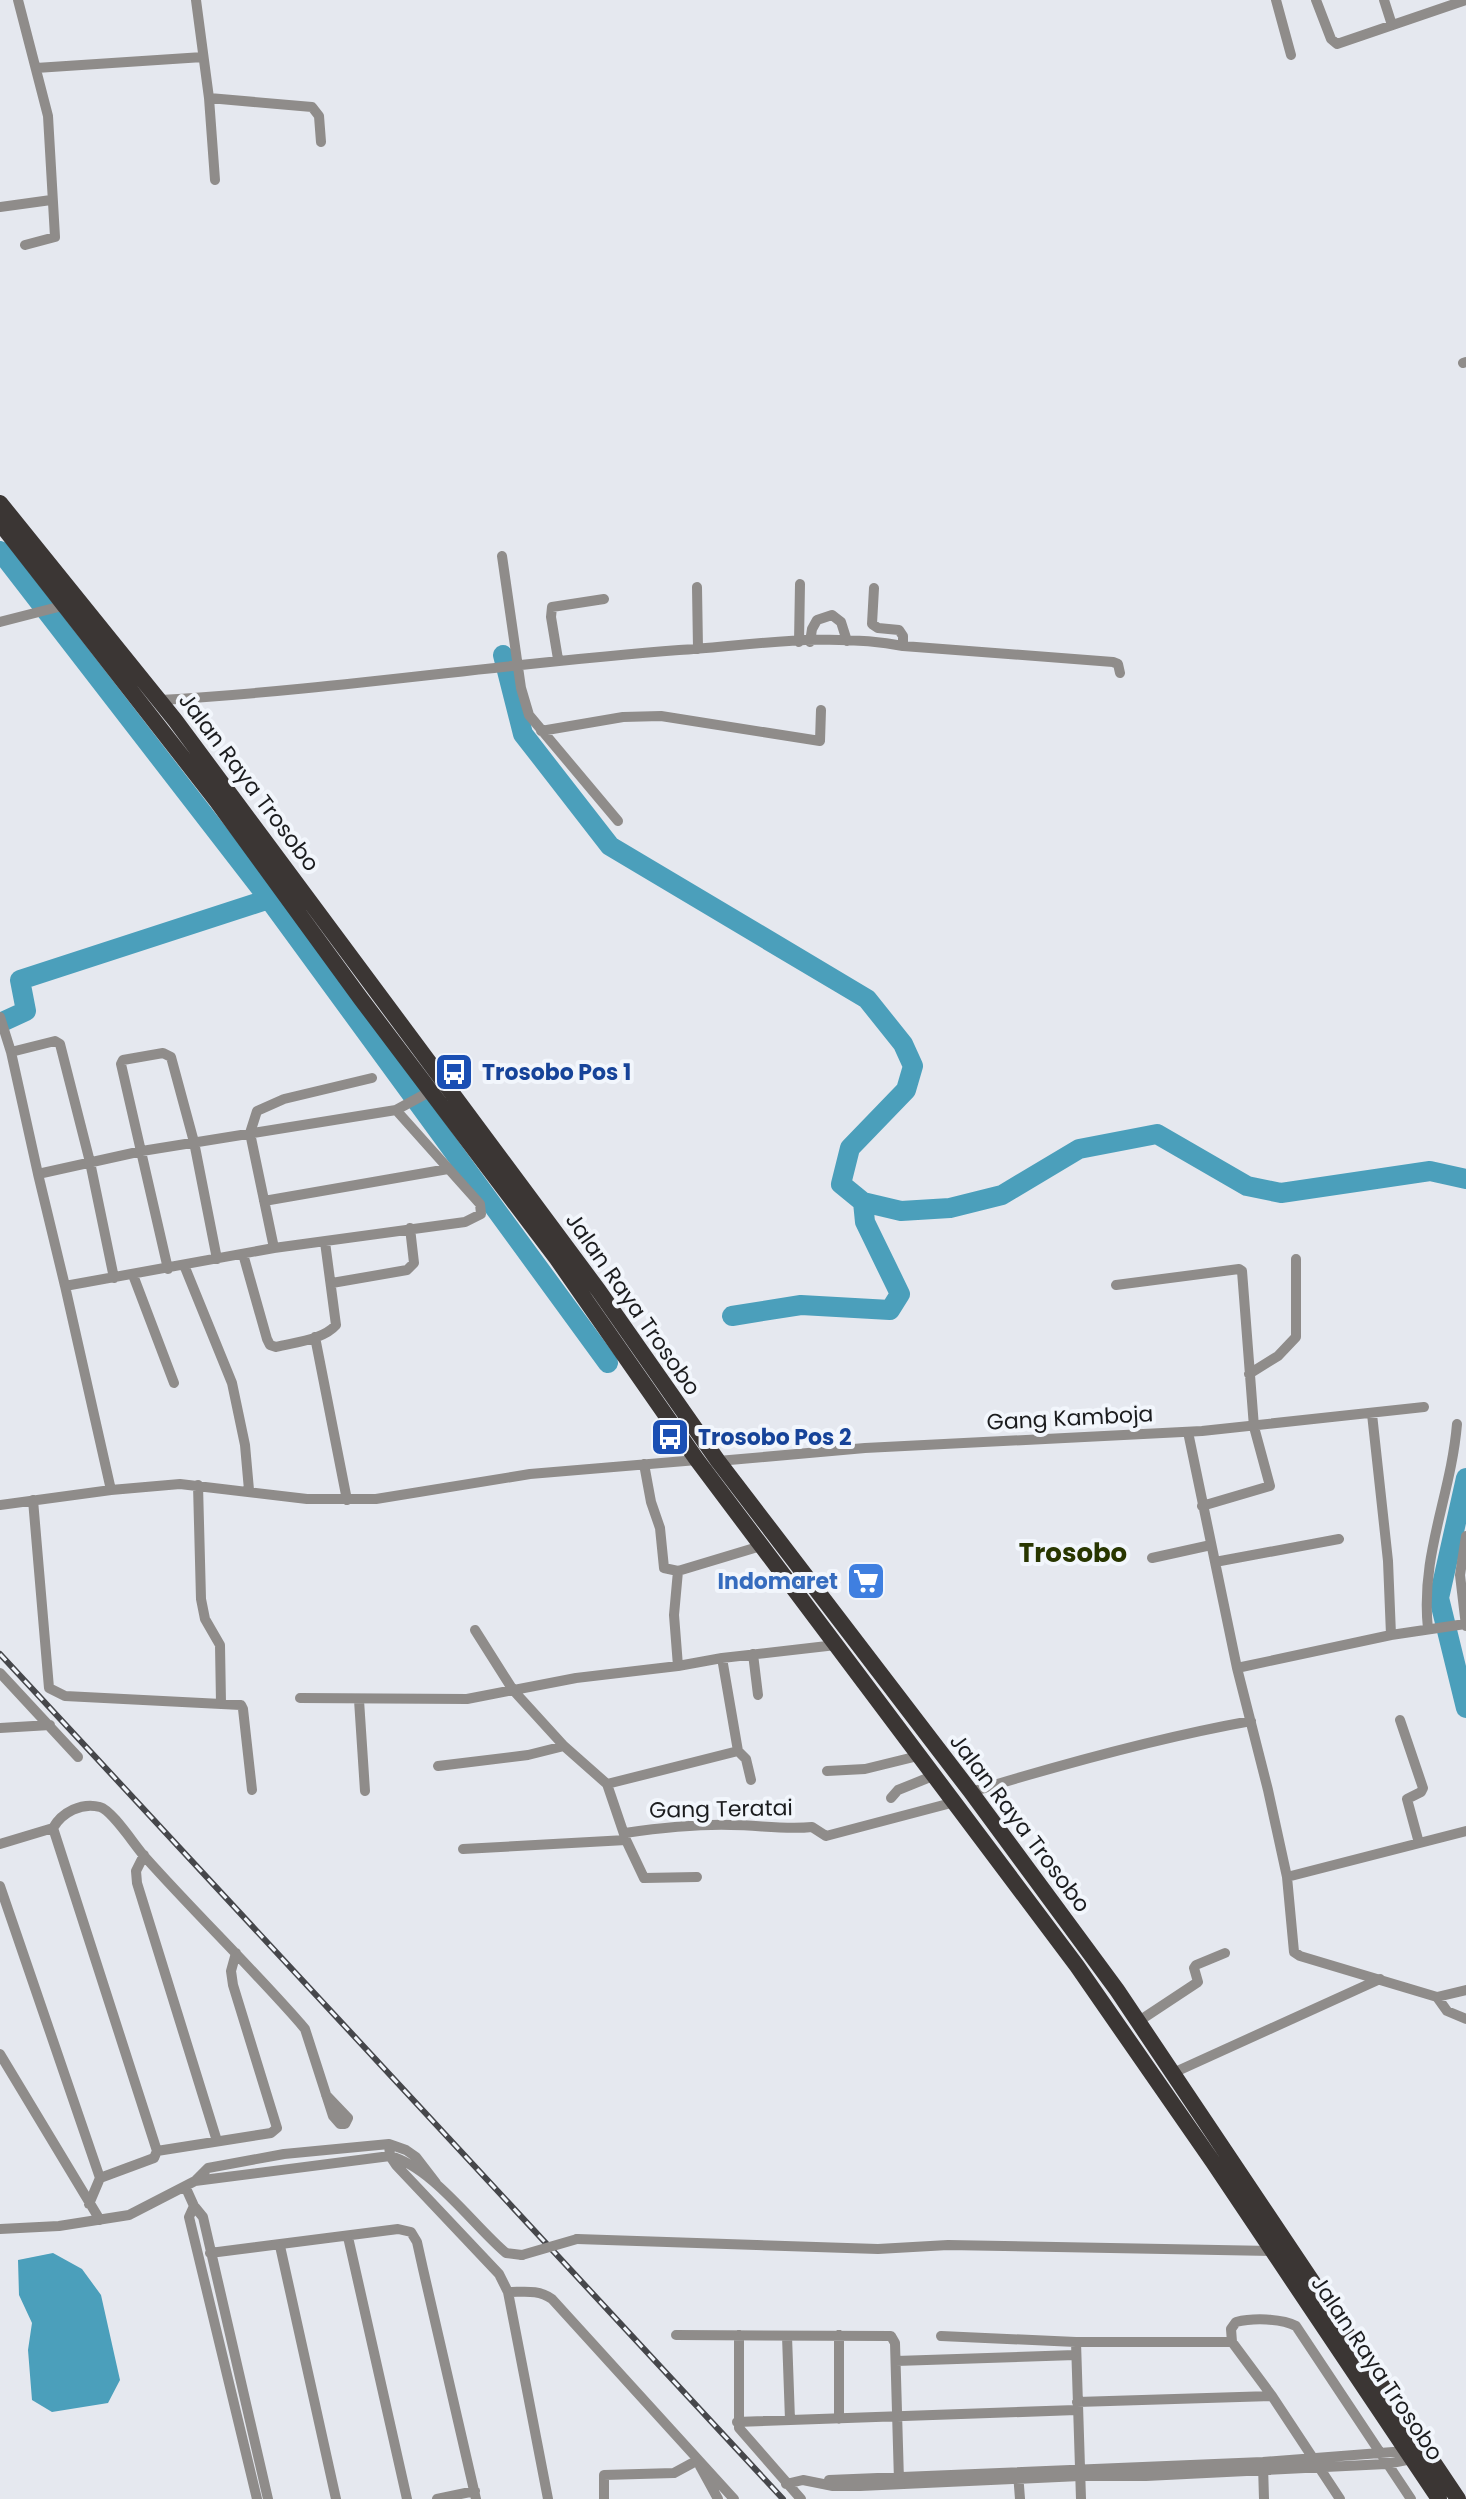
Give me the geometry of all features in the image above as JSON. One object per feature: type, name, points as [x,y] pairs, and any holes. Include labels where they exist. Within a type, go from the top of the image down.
[{"type":"highway","name":"Jalan Raya Trosobo","points":[[0,503],[66,605],[160,700],[506,1164],[638,1361],[971,1792],[1139,2021],[1448,2497]]},
{"type":"highway","name":"Jalan Raya Trosobo","points":[[0,523],[199,777],[429,1093],[625,1343]]},
{"type":"highway","name":"Jalan Raya Trosobo","points":[[638,1361],[697,1460],[1099,1997],[1409,2455],[1448,2497]]},
{"type":"street","points":[[18,0],[50,126],[55,237],[25,245]]},
{"type":"street","points":[[196,0],[209,98],[215,180]]},
{"type":"street","points":[[1276,0],[1291,55]]},
{"type":"street","points":[[1316,0],[1334,43],[1466,0]]},
{"type":"street","points":[[1384,0],[1392,25]]},
{"type":"street","points":[[36,68],[203,57]]},
{"type":"street","points":[[209,98],[312,107],[319,116],[321,142]]},
{"type":"street","points":[[0,207],[51,200]]},
{"type":"street","points":[[502,556],[515,665],[533,722],[618,821]]},
{"type":"street","points":[[800,584],[805,642]]},
{"type":"street","points":[[697,587],[698,649]]},
{"type":"street","points":[[874,588],[872,624],[878,628],[899,630],[903,636],[903,646]]},
{"type":"street","points":[[558,659],[552,607],[604,599]]},
{"type":"street","points":[[0,622],[66,605]]},
{"type":"street","points":[[805,642],[817,620],[832,615],[841,622],[847,641]]},
{"type":"street","points":[[160,700],[558,659],[871,640],[903,646],[1113,662],[1118,664],[1120,673]]},
{"type":"street","points":[[541,731],[623,717],[661,716],[820,741],[821,710]]},
{"type":"street","points":[[1,1021],[111,1490]]},
{"type":"street","points":[[7,1048],[59,1042],[90,1162],[114,1278]]},
{"type":"street","points":[[168,1269],[121,1063],[163,1053],[171,1057],[194,1142],[217,1259]]},
{"type":"street","points":[[274,1248],[250,1133],[257,1111],[271,1103],[372,1078]]},
{"type":"street","points":[[38,1174],[142,1151],[396,1110],[429,1093]]},
{"type":"street","points":[[65,1286],[274,1248],[465,1222],[481,1214],[480,1204],[396,1110]]},
{"type":"street","points":[[264,1201],[448,1169]]},
{"type":"street","points":[[332,1283],[407,1270],[414,1263],[410,1228]]},
{"type":"street","points":[[243,1254],[268,1343],[276,1347],[330,1332],[336,1325],[325,1242]]},
{"type":"street","points":[[1249,1374],[1278,1356],[1296,1337],[1296,1259]]},
{"type":"street","points":[[184,1265],[232,1383],[245,1445],[249,1490]]},
{"type":"street","points":[[1116,1285],[1240,1269],[1254,1427],[1269,1487],[1202,1506]]},
{"type":"street","points":[[133,1275],[174,1383]]},
{"type":"street","points":[[315,1337],[347,1500]]},
{"type":"street","name":"Gang Kamboja","points":[[718,1461],[865,1448],[1254,1427],[1424,1407]]},
{"type":"street","points":[[1372,1414],[1388,1561],[1391,1635]]},
{"type":"street","points":[[1432,1629],[1426,1607],[1428,1562],[1455,1452],[1457,1424]]},
{"type":"street","points":[[1188,1432],[1237,1668],[1287,1877],[1295,1953],[1437,1997],[1466,1990]]},
{"type":"street","points":[[0,1505],[170,1485],[249,1490],[307,1499],[376,1499],[530,1474],[697,1460]]},
{"type":"street","points":[[644,1464],[651,1502],[660,1528],[664,1568],[678,1571],[761,1546]]},
{"type":"street","points":[[198,1485],[201,1599],[205,1619],[220,1645],[221,1703]]},
{"type":"street","points":[[33,1500],[47,1683],[51,1690],[65,1696],[221,1703],[243,1708],[252,1790]]},
{"type":"street","points":[[1237,1668],[1391,1635],[1464,1625],[1461,1591],[1466,1536]]},
{"type":"street","points":[[1215,1562],[1339,1539]]},
{"type":"street","points":[[1152,1558],[1211,1545]]},
{"type":"street","points":[[678,1571],[674,1615],[678,1666]]},
{"type":"street","points":[[475,1630],[513,1690],[564,1746],[607,1784],[644,1878],[697,1877]]},
{"type":"street","points":[[300,1698],[467,1699],[576,1678],[836,1645]]},
{"type":"street","points":[[753,1654],[758,1695]]},
{"type":"street","points":[[722,1658],[738,1751],[746,1759],[751,1780]]},
{"type":"street","points":[[0,1673],[78,1757]]},
{"type":"street","points":[[359,1700],[365,1791]]},
{"type":"street","points":[[1400,1720],[1423,1788],[1407,1799],[1419,1843]]},
{"type":"street","points":[[971,1792],[1078,1760],[1195,1731],[1251,1721]]},
{"type":"street","points":[[0,1728],[50,1725]]},
{"type":"street","points":[[438,1766],[528,1755],[564,1746]]},
{"type":"street","points":[[607,1784],[738,1751]]},
{"type":"street","points":[[827,1771],[865,1769],[918,1756]]},
{"type":"street","points":[[891,1798],[898,1790],[935,1775]]},
{"type":"street","name":"Gang Teratai","points":[[463,1849],[625,1836],[675,1826],[812,1827],[826,1836],[955,1802]]},
{"type":"street","points":[[100,2178],[154,2158],[157,2151],[53,1828],[57,1820],[71,1810],[103,1808],[305,2029],[326,2095]]},
{"type":"street","points":[[0,1844],[53,1828]]},
{"type":"street","points":[[1287,1877],[1466,1831]]},
{"type":"street","points":[[144,1855],[136,1871],[137,1883],[217,2141]]},
{"type":"street","points":[[0,1886],[100,2178],[89,2204]]},
{"type":"street","points":[[157,2151],[271,2133],[277,2125],[236,1999],[231,1971],[236,1953]]},
{"type":"street","points":[[1139,2021],[1197,1983],[1196,1965],[1225,1953]]},
{"type":"street","points":[[1173,2073],[1380,1979]]},
{"type":"street","points":[[1437,1997],[1447,2011],[1466,2019]]},
{"type":"street","points":[[0,2054],[100,2220]]},
{"type":"street","points":[[0,2229],[129,2215],[190,2184],[208,2168],[284,2154],[389,2144],[406,2150],[414,2162],[498,2246],[514,2256],[577,2239],[878,2249],[948,2245],[1272,2251]]},
{"type":"street","points":[[389,2144],[390,2156],[499,2274],[508,2292],[548,2499]]},
{"type":"street","points":[[284,2154],[289,2170]]},
{"type":"street","points":[[190,2184],[390,2156],[414,2162]]},
{"type":"street","points":[[190,2184],[194,2206],[203,2217],[257,2499]]},
{"type":"street","points":[[194,2206],[189,2217],[220,2317],[268,2499]]},
{"type":"street","points":[[210,2253],[398,2229],[407,2230],[414,2236],[476,2495],[437,2499]]},
{"type":"street","points":[[348,2237],[407,2499]]},
{"type":"street","points":[[280,2246],[336,2499]]},
{"type":"street","points":[[508,2292],[533,2291],[544,2293],[552,2299],[698,2460],[717,2495],[734,2499]]},
{"type":"street","points":[[1340,2499],[1232,2342],[1231,2329],[1238,2321],[1293,2324],[1411,2499]]},
{"type":"street","points":[[676,2335],[891,2336],[895,2343],[899,2480]]},
{"type":"street","points":[[739,2335],[737,2422],[746,2440],[801,2499]]},
{"type":"street","points":[[839,2335],[839,2419]]},
{"type":"street","points":[[787,2336],[790,2420]]},
{"type":"street","points":[[941,2336],[1076,2342],[1232,2342]]},
{"type":"street","points":[[984,2358],[985,2338]]},
{"type":"street","points":[[1017,2338],[1017,2357]]},
{"type":"street","points":[[1076,2342],[1081,2499]]},
{"type":"street","points":[[896,2361],[1075,2355]]},
{"type":"street","points":[[737,2422],[897,2417],[1272,2396]]},
{"type":"street","points":[[786,2484],[803,2480],[899,2480],[1263,2466],[1409,2455]]},
{"type":"street","points":[[604,2499],[604,2475],[674,2473],[698,2460]]},
{"type":"street","points":[[1263,2466],[1264,2499]]},
{"type":"street","points":[[1018,2475],[1020,2499]]},
{"type":"water","points":[[53,2253],[82,2269],[101,2295],[120,2380],[108,2403],[52,2412],[32,2400],[28,2350],[32,2323],[19,2295],[18,2260]]},
{"type":"waterway","points":[[0,551],[269,899],[608,1363]]},
{"type":"waterway","points":[[503,655],[523,734],[610,846],[867,999],[903,1044],[913,1066],[906,1090],[850,1148],[841,1184],[863,1202],[901,1211],[950,1208],[1002,1195],[1079,1149],[1157,1134],[1247,1186],[1281,1193],[1430,1171],[1466,1179]]},
{"type":"waterway","points":[[0,1023],[26,1011],[20,980],[269,899]]},
{"type":"waterway","points":[[732,1316],[801,1305],[890,1310],[900,1294],[865,1222],[863,1202]]},
{"type":"waterway","points":[[1466,1478],[1439,1598],[1466,1708]]},
{"type":"railway","points":[[0,1654],[783,2499]]},
{"type":"place","name":"Trosobo Pos 1","points":[[454,1072]]},
{"type":"place","name":"Trosobo Pos 2","points":[[670,1437]]},
{"type":"place","name":"Indomaret","points":[[866,1581]]},
{"type":"district","name":"Trosobo","points":[[1073,1553]]}]
